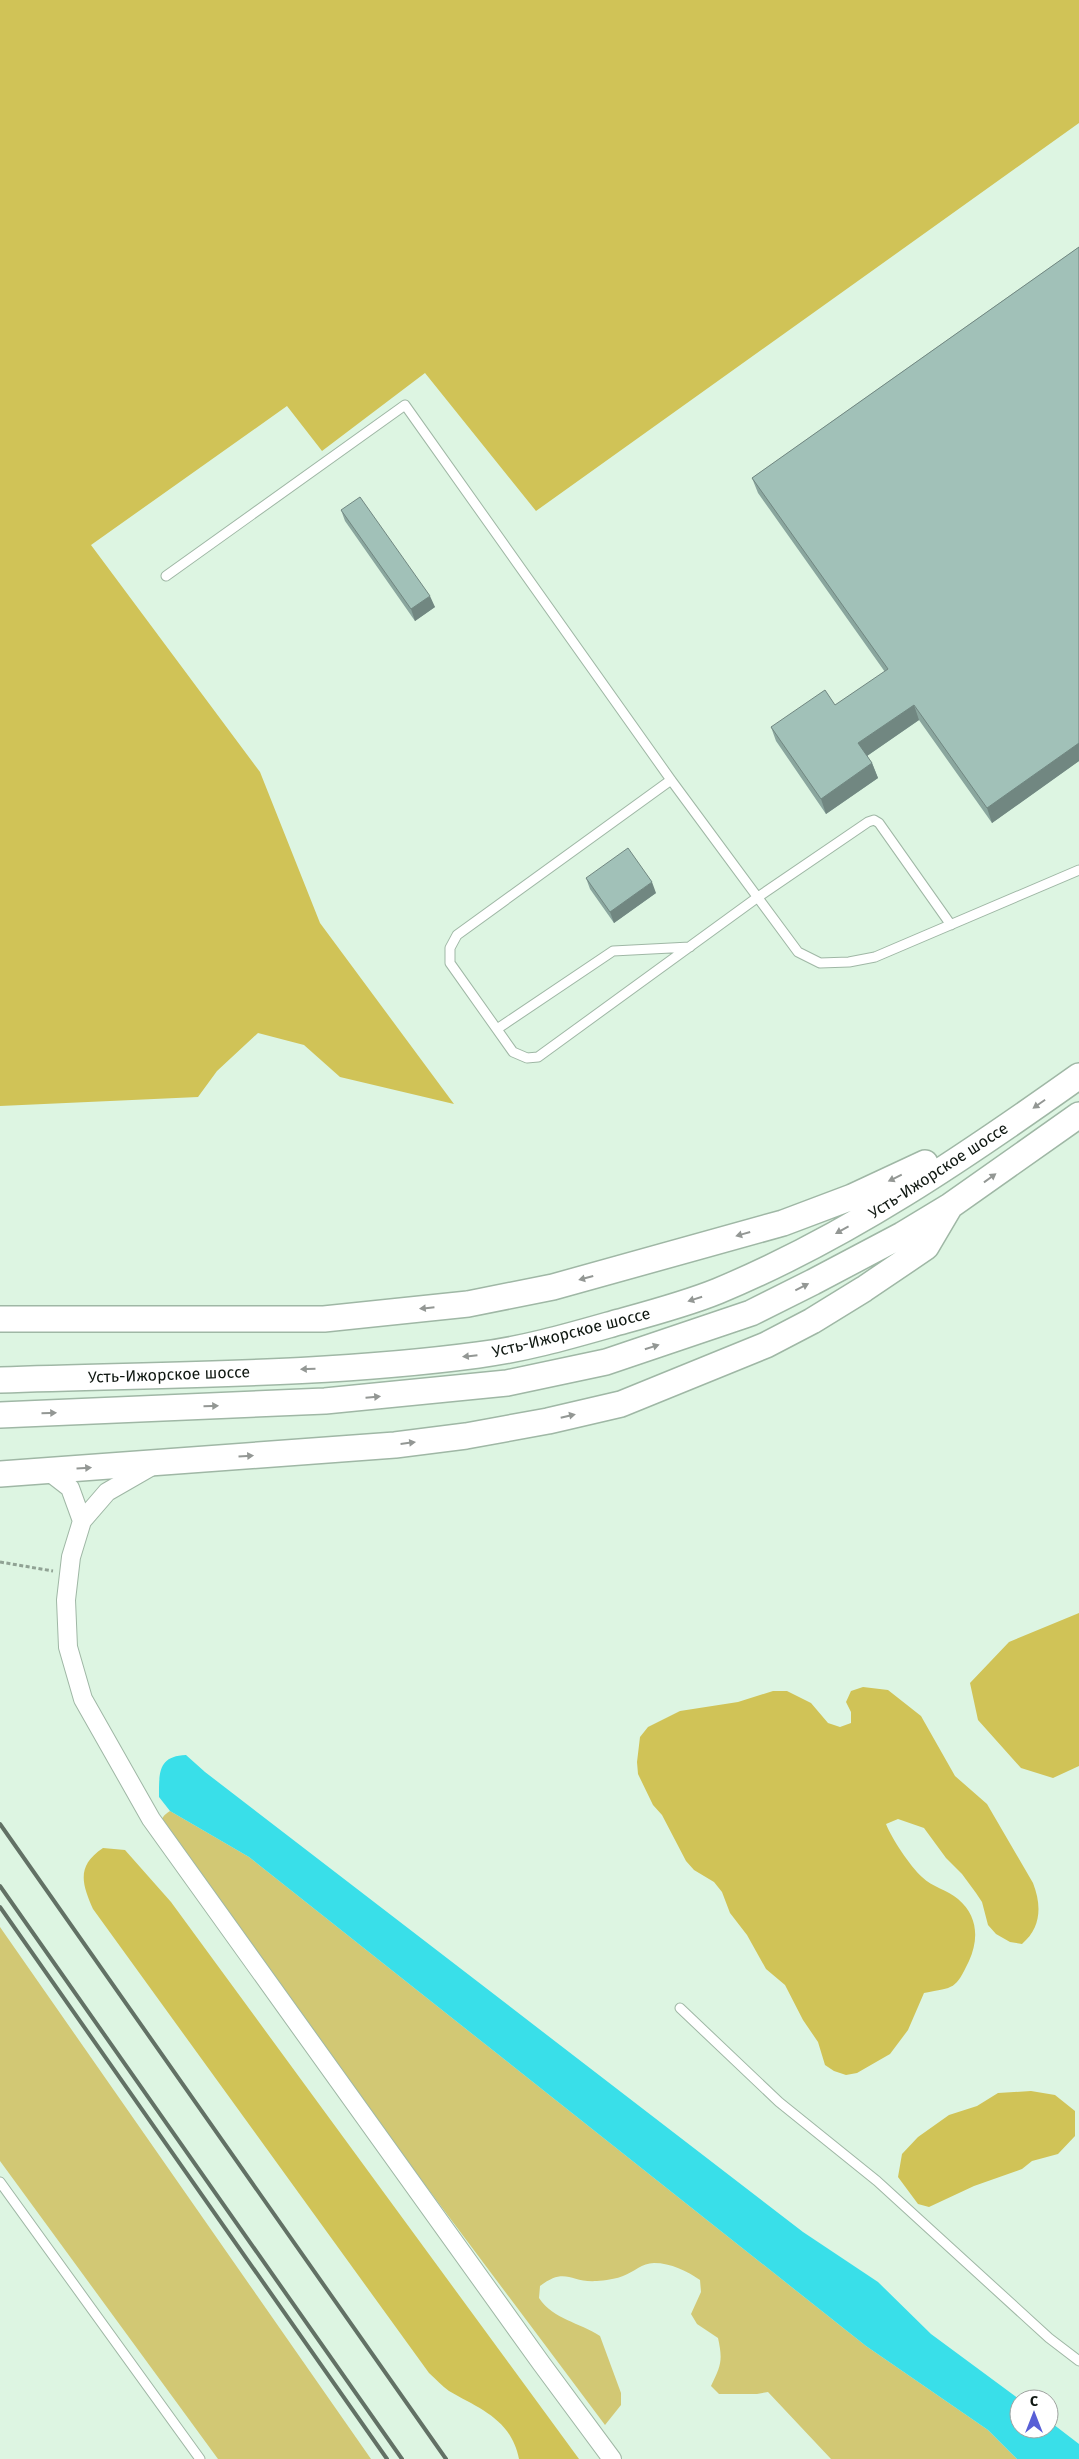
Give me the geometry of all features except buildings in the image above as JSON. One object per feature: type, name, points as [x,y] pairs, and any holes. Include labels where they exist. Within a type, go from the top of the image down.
[{"type":"street","name":"Усть-Ижорское шоссе","points":[[0,1380],[345,1368],[480,1355],[562,1338],[716,1292],[796,1256],[880,1208],[973,1149],[1079,1076]]},
{"type":"street","name":"Усть-Ижорское шоссе","points":[[0,1415],[325,1401],[508,1383],[606,1362],[750,1314],[902,1235],[950,1206],[1079,1115]]},
{"type":"street","points":[[0,1319],[324,1319],[468,1304],[553,1287],[783,1222],[885,1183],[931,1160],[973,1149]]},
{"type":"street","points":[[0,1474],[395,1445],[466,1436],[548,1421],[621,1404],[766,1345],[820,1316],[926,1247],[950,1206]]},
{"type":"street","points":[[157,1463],[107,1492],[82,1521],[71,1557],[66,1600],[68,1647],[83,1699],[152,1819],[535,2355],[612,2459]]},
{"type":"street","points":[[48,1471],[70,1488],[82,1521]]},
{"type":"lane","points":[[166,576],[405,405],[671,780],[798,952],[820,963],[849,962],[876,957],[1079,870]]},
{"type":"lane","points":[[671,780],[457,935],[450,948],[450,963],[514,1052],[526,1058],[538,1057],[758,897],[868,822],[874,820],[880,823],[951,925]]},
{"type":"lane","points":[[497,1029],[613,952],[690,946]]},
{"type":"lane","points":[[680,2008],[778,2102],[877,2181],[1049,2338],[1079,2361]]},
{"type":"lane","points":[[0,2182],[200,2459]]},
{"type":"path","points":[[0,1562],[69,1574]]},
{"type":"shaded area","points":[[0,0],[1079,0],[1079,123],[536,511],[425,373],[322,451],[287,406],[91,545],[260,772],[320,923],[454,1104],[340,1077],[304,1045],[258,1033],[217,1071],[198,1097],[0,1106]]},
{"type":"shaded area","points":[[1079,1613],[1079,1766],[1053,1778],[1021,1768],[978,1720],[970,1683],[1009,1642]]},
{"type":"shaded area","points":[[863,1687],[888,1690],[921,1716],[955,1776],[987,1804],[1033,1883],[1038,1900],[1038,1916],[1033,1931],[1022,1944],[1010,1942],[996,1934],[988,1925],[982,1902],[962,1874],[946,1858],[924,1828],[898,1819],[886,1824],[892,1837],[917,1872],[930,1883],[954,1896],[965,1906],[970,1913],[975,1928],[974,1944],[969,1961],[953,1986],[924,1993],[908,2030],[890,2054],[857,2073],[846,2075],[834,2071],[825,2065],[818,2042],[803,2020],[785,1985],[766,1969],[747,1935],[730,1913],[722,1892],[714,1882],[694,1870],[686,1861],[662,1815],[653,1805],[638,1774],[637,1762],[640,1737],[648,1727],[680,1711],[738,1702],[773,1691],[787,1691],[811,1703],[828,1723],[840,1727],[851,1723],[851,1712],[846,1702],[851,1691]]},
{"type":"shaded area","points":[[170,1811],[249,1857],[866,2346],[988,2430],[1017,2459],[831,2459],[768,2392],[757,2394],[719,2394],[711,2386],[721,2358],[718,2338],[697,2324],[691,2314],[701,2292],[700,2280],[678,2268],[660,2263],[646,2264],[623,2276],[611,2279],[588,2281],[562,2276],[549,2280],[540,2286],[539,2298],[552,2311],[600,2336],[621,2393],[621,2405],[605,2425],[165,1838],[162,1819]]},
{"type":"shaded area","points":[[103,1848],[125,1850],[171,1902],[579,2459],[519,2459],[515,2445],[502,2425],[483,2410],[449,2391],[429,2373],[93,1909],[84,1883],[85,1869],[94,1855]]},
{"type":"shaded area","points":[[0,1927],[371,2459],[218,2459],[0,2161]]},
{"type":"shaded area","points":[[1031,2091],[1055,2095],[1075,2111],[1075,2136],[1058,2154],[1032,2161],[1022,2169],[974,2186],[929,2207],[918,2204],[898,2177],[902,2154],[918,2137],[949,2115],[977,2106],[998,2093]]},
{"type":"water","points":[[186,1755],[205,1772],[803,2232],[878,2282],[931,2334],[1009,2392],[1009,2439],[1059,2439],[1059,2429],[1079,2444],[1079,2459],[1017,2459],[988,2430],[866,2346],[249,1857],[170,1811],[159,1797],[159,1780],[165,1762],[177,1756]]},
{"type":"railway","points":[[0,1824],[446,2459]]},
{"type":"railway","points":[[0,1886],[402,2459]]},
{"type":"railway","points":[[0,1907],[387,2459]]}]
